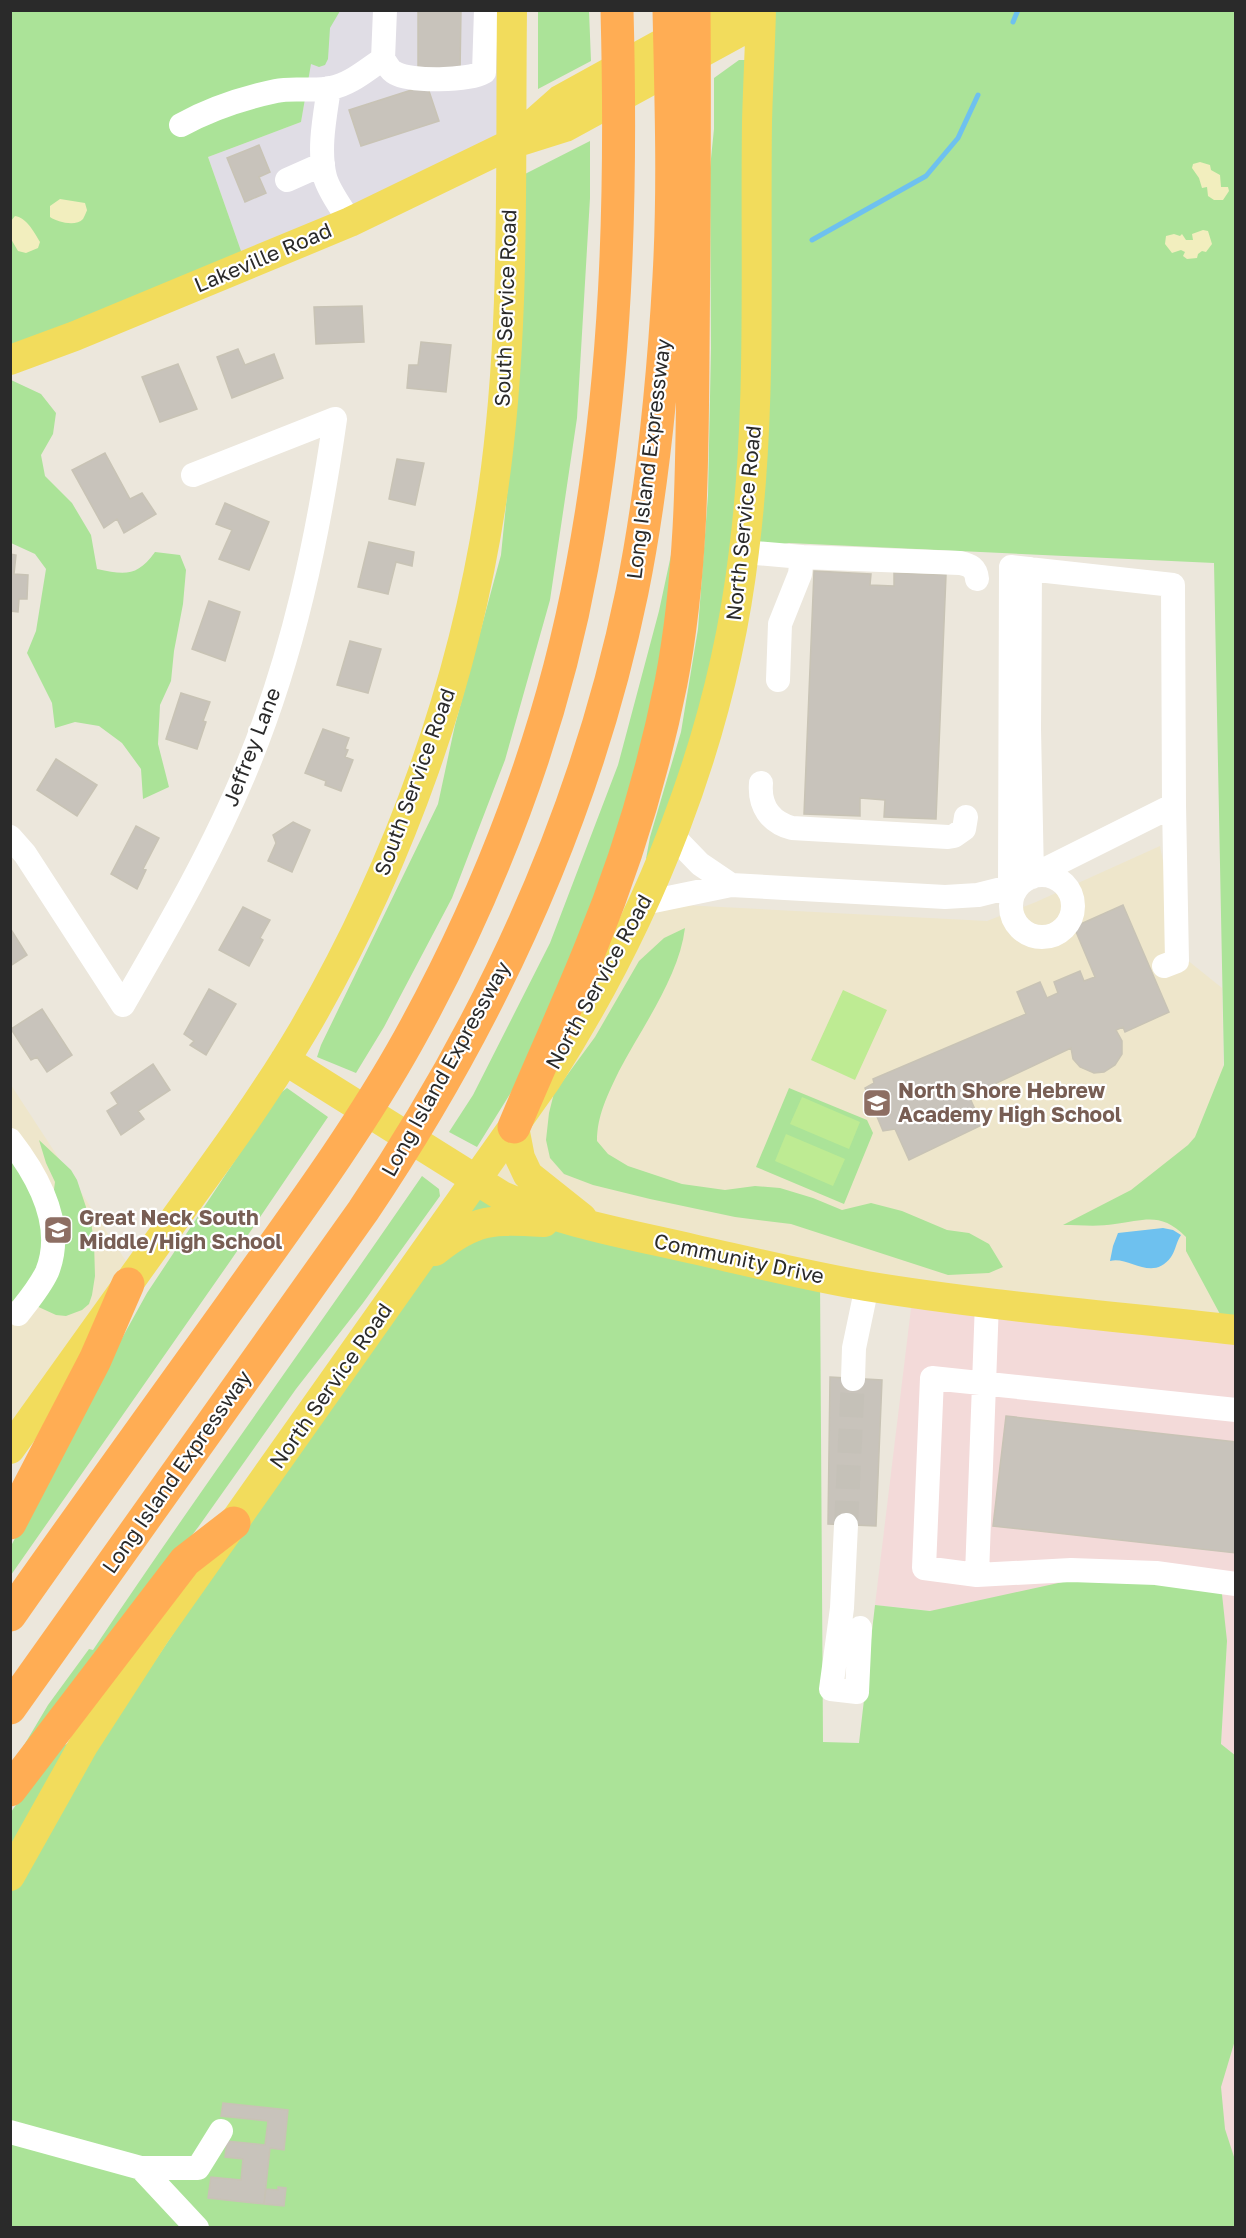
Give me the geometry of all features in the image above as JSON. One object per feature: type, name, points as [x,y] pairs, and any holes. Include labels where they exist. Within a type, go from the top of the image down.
[{"type":"highway","points":[[10,1615],[337,1154],[390,1071],[431,998],[460,939],[511,818],[549,705],[568,633],[593,505],[609,378],[615,301],[619,132],[617,10]]},
{"type":"highway","name":"Long Island Expressway","points":[[10,1708],[384,1179],[480,1018],[534,901],[579,782],[616,657],[643,528],[660,402],[683,139],[669,10]]},
{"type":"highway","points":[[514,1127],[580,976],[614,889],[653,757],[677,648],[686,590],[691,523],[683,139],[694,10]]},
{"type":"highway","points":[[10,1523],[95,1360],[128,1284]]},
{"type":"highway","points":[[10,1790],[185,1561],[234,1523]]},
{"type":"main road","name":"South Service Road","points":[[10,1449],[229,1143],[285,1060],[342,958],[393,850],[432,747],[468,620],[493,492],[504,393],[508,295],[512,10]]},
{"type":"main road","name":"North Service Road","points":[[10,1876],[51,1801],[119,1688],[161,1624],[514,1127],[580,1026],[644,903],[672,834],[702,745],[723,671],[744,552],[754,450],[757,388],[757,120],[761,10]]},
{"type":"main road","name":"Lakeville Road","points":[[10,360],[75,336],[350,222],[510,144],[565,128],[739,16]]},
{"type":"main road","name":"Community Drive","points":[[285,1060],[502,1196],[536,1210],[591,1226],[780,1269],[867,1286],[1236,1330]]},
{"type":"main road","points":[[514,1127],[520,1158],[528,1174],[591,1226]]},
{"type":"main road","points":[[415,1268],[455,1235],[482,1223],[504,1220],[591,1226]]},
{"type":"street","points":[[385,10],[382,59],[394,73],[419,79],[462,79],[476,77],[484,72],[486,10]]},
{"type":"street","points":[[181,125],[228,105],[277,90],[329,88],[351,81],[382,59]]},
{"type":"street","points":[[329,88],[323,164],[326,179],[350,222]]},
{"type":"street","points":[[287,180],[323,164]]},
{"type":"street","name":"Jeffrey Lane","points":[[10,837],[25,854],[123,1005],[201,866],[231,805],[262,727],[286,655],[309,570],[335,419],[193,476]]},
{"type":"street","points":[[744,552],[802,557],[960,563],[974,569],[977,579]]},
{"type":"street","points":[[778,680],[780,624],[800,574],[802,557]]},
{"type":"street","points":[[1020,568],[1173,585],[1177,961],[1164,966]]},
{"type":"street","points":[[1020,568],[1029,729],[1032,877]]},
{"type":"street","points":[[1010,887],[1020,568]]},
{"type":"street","points":[[761,783],[761,799],[767,813],[779,823],[792,828],[948,837],[964,829],[966,817]]},
{"type":"street","points":[[644,903],[731,885],[945,897],[978,896],[1010,887],[1032,877],[1174,805]]},
{"type":"street","points":[[672,834],[700,864],[731,885]]},
{"type":"street","points":[[10,1140],[40,1186],[49,1211],[53,1236],[50,1263],[46,1273],[18,1314]]},
{"type":"street","points":[[853,1379],[854,1348],[867,1286]]},
{"type":"street","points":[[977,1575],[986,1384],[987,1302]]},
{"type":"street","points":[[1236,1410],[932,1378],[924,1568],[977,1575],[1071,1570],[1156,1573],[1236,1584]]},
{"type":"street","points":[[846,1525],[842,1608],[831,1689],[857,1692],[860,1628]]},
{"type":"street","points":[[10,2132],[141,2168],[198,2168],[220,2131]]},
{"type":"street","points":[[141,2168],[197,2228]]},
{"type":"shaded area","points":[[333,11],[507,11],[506,149],[247,268],[208,157],[301,122],[313,48]]},
{"type":"shaded area","name":"North Shore Hebrew Academy High School","points":[[1160,846],[1181,955],[1222,988],[1228,1329],[867,1286],[476,1181],[644,903],[987,921],[1036,902]]},
{"type":"shaded area","name":"Great Neck South Middle/High School","points":[[11,1085],[133,1272],[11,1445]]},
{"type":"shaded area","points":[[913,1292],[1235,1330],[1235,2200],[1211,2128],[1221,1744],[1227,1641],[875,1605]]},
{"type":"green space","points":[[10,11],[340,11],[330,28],[328,59],[325,65],[319,67],[311,64],[301,122],[208,157],[247,268],[10,363]]},
{"type":"green space","points":[[538,11],[589,11],[591,61],[538,89]]},
{"type":"green space","points":[[761,11],[1235,11],[1235,1330],[1228,1329],[1186,1251],[1186,1237],[1169,1224],[1144,1220],[1102,1225],[1063,1225],[1131,1190],[1188,1145],[1195,1137],[1224,1065],[1214,563],[789,543],[744,552]]},
{"type":"green space","points":[[739,60],[747,60],[743,406],[731,561],[711,673],[660,847],[646,859],[650,837],[681,732],[698,629],[708,495],[711,348],[710,168],[714,129],[714,78]]},
{"type":"green space","points":[[590,141],[590,198],[577,418],[550,600],[505,760],[452,898],[384,1027],[356,1073],[317,1057],[438,804],[455,725],[501,555],[521,354],[523,175]]},
{"type":"green space","points":[[11,380],[41,394],[56,413],[53,434],[41,455],[45,476],[72,503],[91,535],[97,569],[130,572],[142,566],[155,552],[180,555],[186,570],[171,681],[160,705],[158,744],[169,787],[143,799],[141,769],[122,743],[99,726],[75,722],[55,728],[52,703],[27,653],[36,631],[46,569],[35,554],[11,543]]},
{"type":"green space","points":[[683,499],[649,755],[538,1049],[477,1147],[449,1132],[473,1095],[550,943],[618,765],[659,611]]},
{"type":"green space","points":[[685,928],[668,983],[619,1071],[604,1105],[597,1131],[597,1141],[608,1154],[628,1166],[682,1184],[725,1190],[755,1186],[780,1188],[842,1210],[871,1203],[902,1211],[947,1230],[969,1233],[989,1244],[1003,1267],[989,1273],[948,1275],[791,1224],[735,1217],[650,1199],[593,1185],[564,1174],[550,1158],[546,1140],[554,1093],[595,1037],[639,961],[664,938]]},
{"type":"green space","points":[[843,990],[887,1010],[855,1080],[811,1060]]},
{"type":"green space","points":[[287,1088],[328,1117],[11,1575],[11,1546],[69,1434],[147,1293],[279,1094]]},
{"type":"green space","points":[[789,1088],[867,1120],[873,1133],[844,1204],[756,1167]]},
{"type":"green space","points":[[802,1097],[860,1122],[849,1149],[790,1124]]},
{"type":"green space","points":[[786,1134],[845,1159],[833,1186],[775,1161]]},
{"type":"green space","points":[[39,1140],[71,1170],[77,1180],[91,1222],[95,1276],[92,1295],[89,1304],[82,1310],[66,1316],[56,1315],[32,1304],[11,1301],[11,1161],[53,1197],[55,1182]]},
{"type":"green space","points":[[422,1176],[439,1189],[440,1196],[117,1635],[14,1762],[48,1705],[89,1649],[93,1650]]},
{"type":"green space","points":[[476,1181],[820,1277],[823,1742],[859,1743],[875,1605],[930,1611],[1095,1575],[1208,1585],[1222,1594],[1227,1641],[1221,1744],[1236,1756],[1236,2037],[1221,2087],[1225,2129],[1235,2160],[1235,2227],[11,2227],[11,1876]]},
{"type":"green space","points":[[78,1737],[11,1854],[11,1812],[55,1751]]},
{"type":"sand","points":[[1200,162],[1210,165],[1211,170],[1220,175],[1221,187],[1228,187],[1229,191],[1223,200],[1214,200],[1208,196],[1207,187],[1202,188],[1192,168],[1193,164]]},
{"type":"sand","points":[[60,199],[85,203],[87,210],[83,219],[71,223],[57,221],[50,217],[50,206]]},
{"type":"sand","points":[[15,216],[27,222],[33,230],[40,242],[38,248],[26,253],[18,251],[11,239],[11,221]]},
{"type":"sand","points":[[1203,230],[1208,231],[1212,244],[1206,252],[1202,251],[1198,254],[1197,258],[1187,259],[1183,256],[1185,252],[1181,250],[1172,253],[1165,244],[1166,236],[1182,234],[1186,240],[1193,240],[1192,234]]},
{"type":"water","points":[[1163,1228],[1181,1235],[1173,1254],[1164,1264],[1156,1268],[1148,1268],[1117,1260],[1110,1261],[1118,1233]]},
{"type":"building","points":[[418,10],[461,10],[460,73],[418,73]]},
{"type":"building","points":[[427,85],[439,121],[361,146],[349,110]]},
{"type":"building","points":[[259,145],[270,172],[259,177],[266,193],[245,202],[227,158]]},
{"type":"building","points":[[362,306],[364,342],[316,344],[314,307]]},
{"type":"building","points":[[421,342],[451,345],[446,392],[407,388],[409,365],[418,365]]},
{"type":"building","points":[[238,349],[245,365],[274,354],[283,378],[232,398],[217,357]]},
{"type":"building","points":[[178,364],[197,409],[160,422],[142,377]]},
{"type":"building","points":[[105,453],[130,499],[142,493],[156,514],[124,533],[117,519],[104,528],[72,470]]},
{"type":"building","points":[[397,459],[424,463],[415,505],[389,499]]},
{"type":"building","points":[[225,503],[269,522],[249,570],[219,559],[232,530],[216,524]]},
{"type":"building","points":[[369,542],[414,552],[412,566],[396,562],[388,594],[358,587]]},
{"type":"building","points":[[10,554],[16,555],[14,574],[28,575],[27,599],[19,599],[18,612],[10,611]]},
{"type":"building","points":[[814,571],[871,574],[870,585],[894,586],[894,573],[946,575],[936,819],[884,817],[885,800],[860,798],[860,816],[804,814]]},
{"type":"building","points":[[209,601],[240,612],[225,661],[192,649]]},
{"type":"building","points":[[350,641],[381,649],[368,693],[337,685]]},
{"type":"building","points":[[181,693],[210,702],[197,749],[166,739]]},
{"type":"building","points":[[323,729],[349,738],[345,757],[353,760],[341,791],[325,785],[326,781],[305,773]]},
{"type":"building","points":[[56,759],[97,785],[77,816],[37,790]]},
{"type":"building","points":[[293,822],[310,830],[292,872],[268,861],[276,843],[273,835]]},
{"type":"building","points":[[136,826],[159,838],[143,869],[146,870],[137,889],[111,874]]},
{"type":"building","points":[[1123,905],[1169,1012],[1125,1032],[1123,1027],[1116,1030],[1122,1041],[1122,1054],[1115,1065],[1104,1072],[1094,1073],[1080,1067],[1073,1059],[1071,1048],[969,1096],[982,1125],[909,1160],[895,1129],[883,1131],[865,1088],[874,1083],[873,1079],[1026,1014],[1017,992],[1040,982],[1047,998],[1058,993],[1054,982],[1080,971],[1084,981],[1095,977],[1074,927]]},
{"type":"building","points":[[243,907],[270,920],[260,938],[263,940],[249,966],[219,950]]},
{"type":"building","points":[[10,928],[27,955],[10,966]]},
{"type":"building","points":[[209,989],[236,1004],[206,1055],[190,1045],[194,1041],[184,1034]]},
{"type":"building","points":[[42,1009],[72,1055],[47,1072],[37,1057],[31,1060],[11,1029]]},
{"type":"building","points":[[153,1064],[170,1090],[138,1111],[144,1119],[121,1135],[107,1111],[118,1104],[111,1093]]},
{"type":"building","points":[[830,1377],[882,1380],[876,1526],[828,1524]]},
{"type":"building","points":[[1006,1416],[1236,1442],[1236,1553],[993,1526]]},
{"type":"building","points":[[223,2103],[288,2110],[284,2150],[270,2148],[264,2204],[208,2198],[211,2177],[241,2180],[243,2159],[225,2157],[227,2141],[265,2145],[268,2121],[221,2116]]},
{"type":"building","points":[[278,2187],[286,2188],[284,2206],[264,2204],[266,2189],[278,2190]]},
{"type":"waterway","points":[[1013,22],[1018,10]]},
{"type":"waterway","points":[[812,240],[926,176],[958,138],[978,95]]},
{"type":"tunnel","points":[[846,1525],[853,1379]]},
{"type":"place","name":"North Shore Hebrew Academy High School","points":[[877,1103]]},
{"type":"place","name":"Great Neck South Middle/High School","points":[[58,1230]]}]
